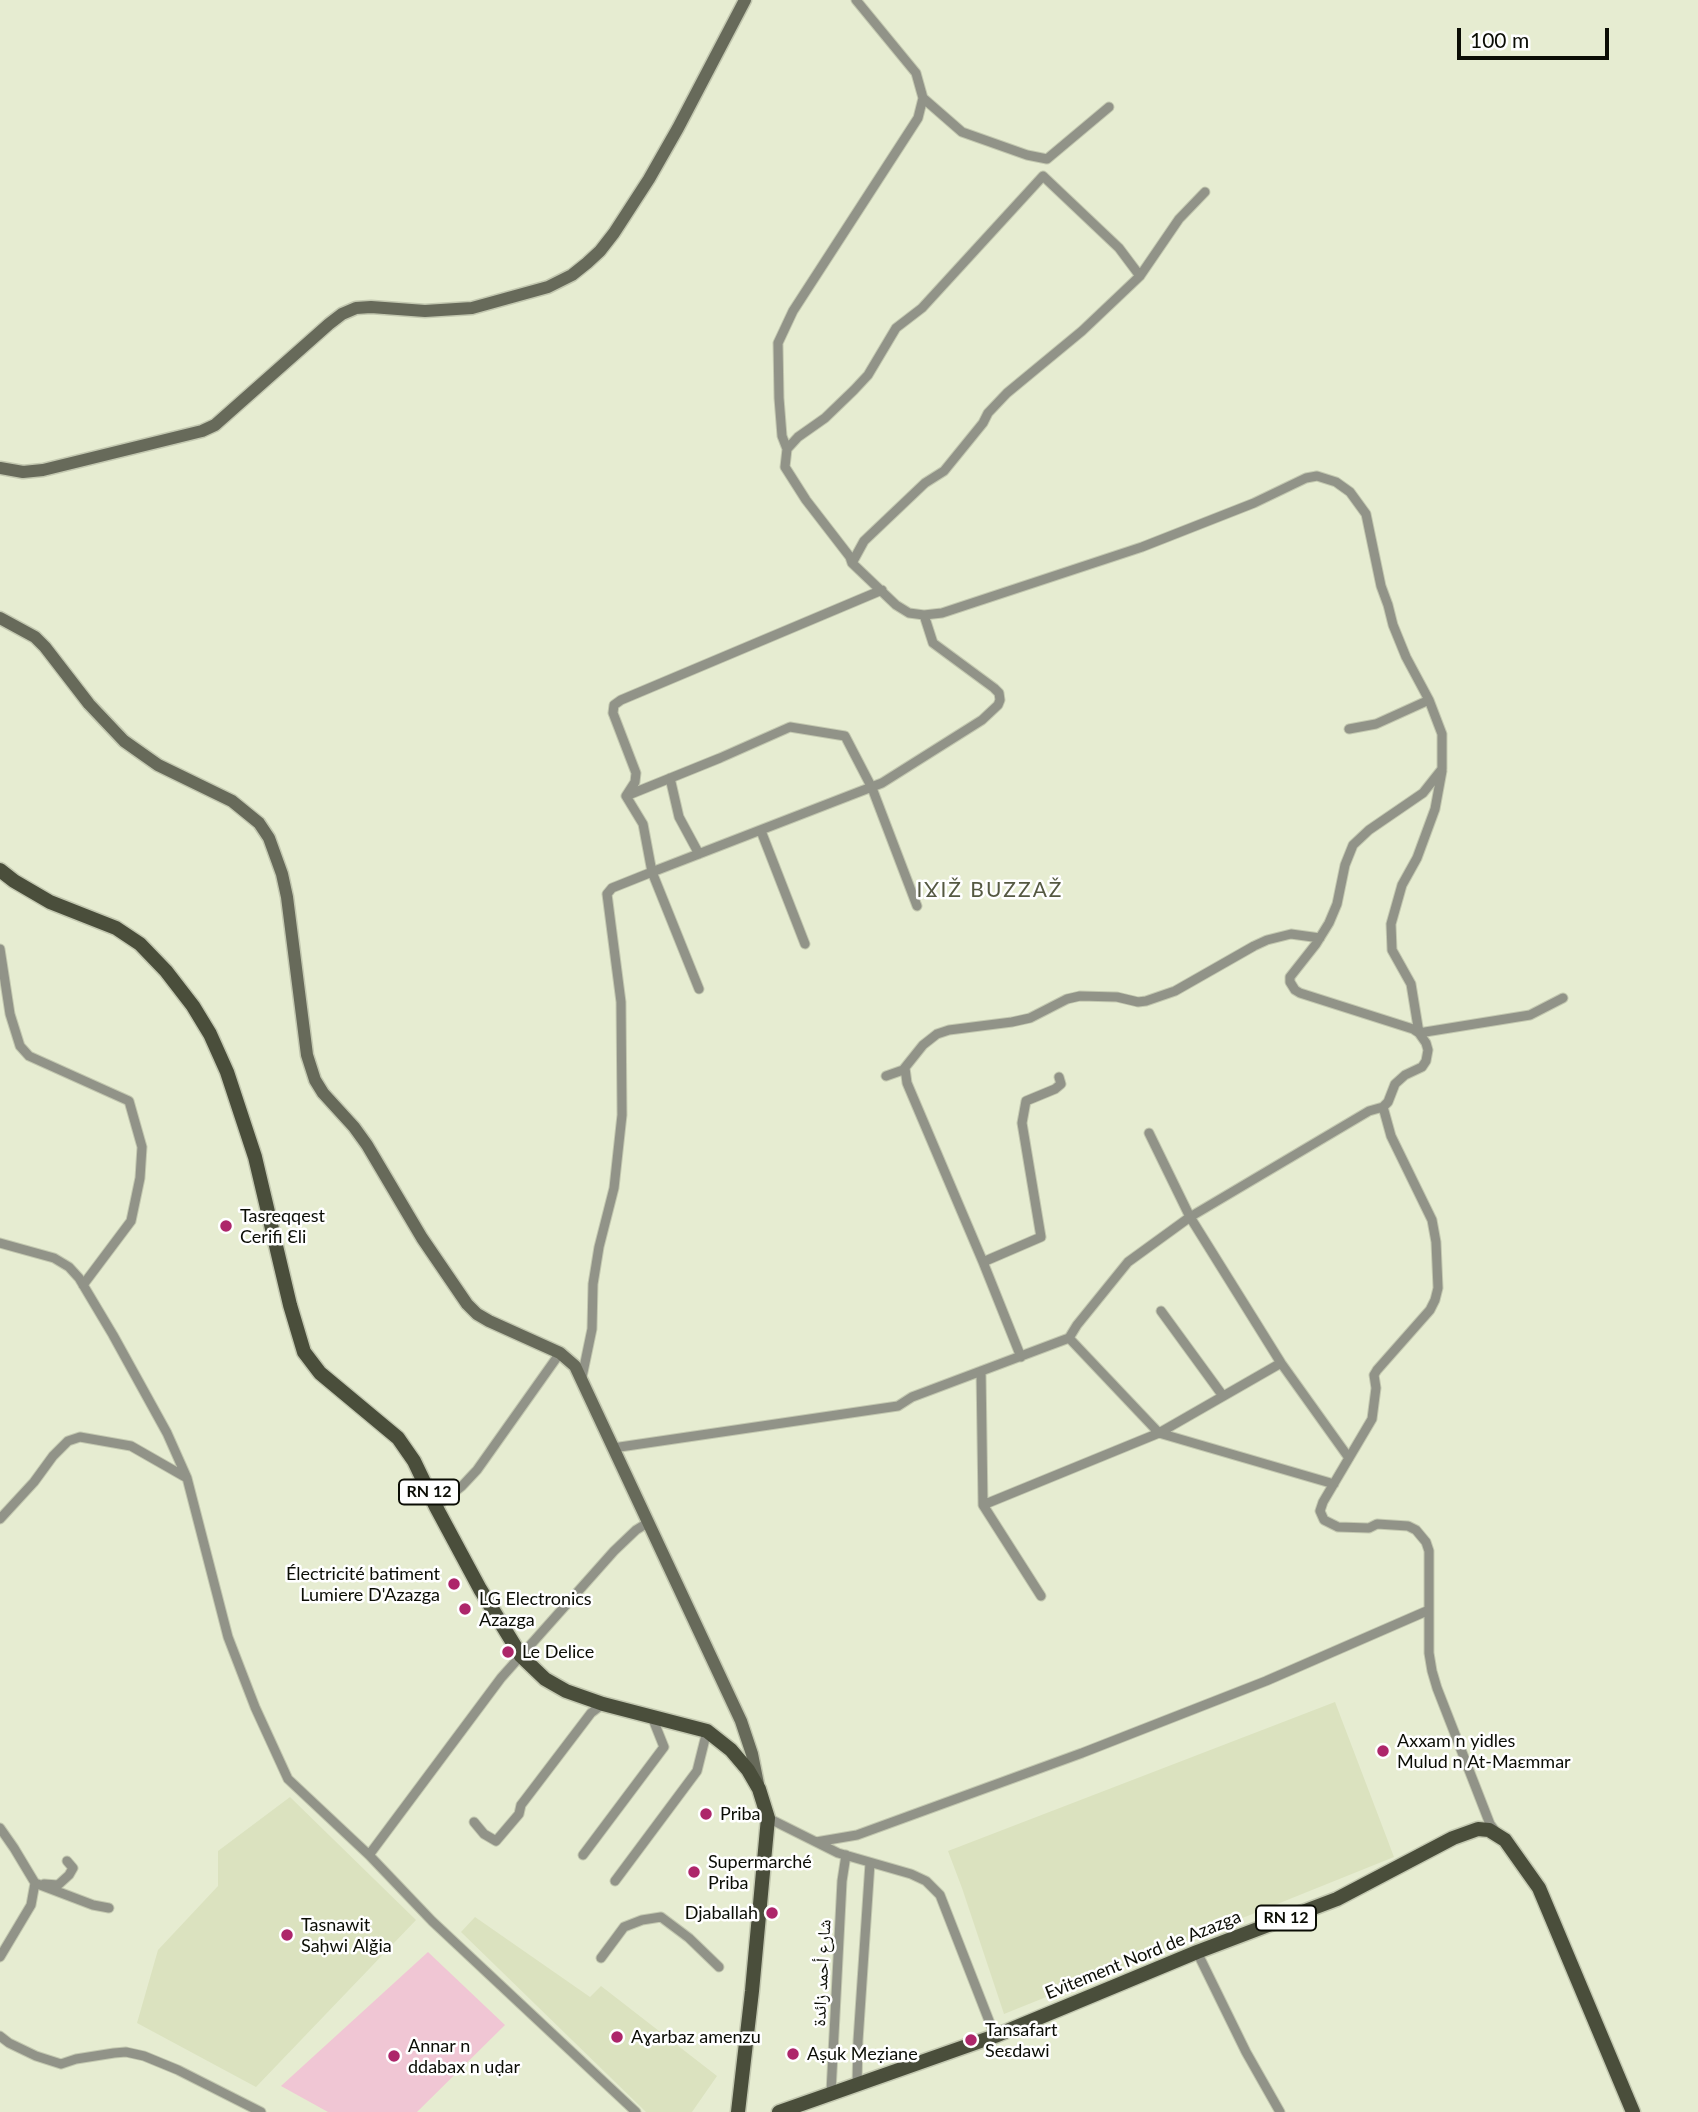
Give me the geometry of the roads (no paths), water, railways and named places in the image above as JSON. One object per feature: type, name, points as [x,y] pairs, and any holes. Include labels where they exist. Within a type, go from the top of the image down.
[{"type":"main road","name":"RN 12","points":[[0,870],[50,902],[116,928],[140,944],[166,971],[193,1006],[210,1034],[227,1072],[256,1157],[290,1305],[304,1352],[320,1373],[398,1438],[414,1461],[480,1589],[522,1656],[545,1679],[566,1691],[603,1704],[707,1731],[731,1750],[748,1770],[759,1789],[768,1818],[738,2112]]},
{"type":"main road","name":"Evitement Nord de Azazga","points":[[779,2112],[995,2036],[1197,1952],[1337,1899],[1469,1831],[1479,1829],[1497,1834]]},
{"type":"main road","points":[[1497,1834],[1511,1847],[1539,1888],[1633,2112]]},
{"type":"street","points":[[0,468],[23,472],[43,470],[202,431],[215,425],[329,324],[356,308],[425,311],[472,308],[548,287],[572,275],[600,250],[614,233],[649,179],[745,0]]},
{"type":"street","points":[[613,1448],[898,1406],[912,1397],[1069,1338],[1128,1262],[1190,1217],[1369,1111],[1383,1107],[1388,1102],[1395,1084],[1405,1075],[1422,1067],[1426,1061],[1428,1049],[1419,1033],[1412,984],[1392,950],[1391,924],[1402,885],[1418,858],[1435,809],[1442,769],[1442,734],[1393,625],[1381,586],[1366,514],[1350,492],[1336,482],[1317,477],[1306,478],[1254,503],[1142,547],[955,609],[924,615],[909,613],[896,605],[852,563],[785,467],[787,449],[782,436],[778,343],[793,311],[918,118],[923,98],[916,73],[856,0]]},
{"type":"street","points":[[923,98],[962,132],[1046,159]]},
{"type":"street","points":[[787,449],[855,390],[868,375],[896,328],[922,308],[1043,176],[1046,159],[1109,107]]},
{"type":"street","points":[[1043,176],[1119,248],[1140,276]]},
{"type":"street","points":[[852,563],[864,541],[926,483],[944,471],[988,413],[1007,393],[1082,331],[1140,276],[1179,219],[1205,192]]},
{"type":"street","points":[[626,796],[635,782],[636,774],[613,713],[614,705],[882,590]]},
{"type":"street","points":[[582,1377],[592,1329],[593,1284],[614,1188],[622,1115],[621,1002],[607,894],[612,888],[652,872],[872,788],[993,712],[1000,700],[999,694],[933,643],[924,615]]},
{"type":"street","points":[[0,618],[35,637],[89,704],[124,741],[159,765],[232,802],[259,823],[269,838],[287,897],[307,1055],[315,1080],[367,1145],[422,1238],[467,1304],[489,1321],[560,1353],[575,1366],[582,1377],[741,1721],[752,1754],[759,1789]]},
{"type":"street","points":[[1349,729],[1376,724],[1429,700]]},
{"type":"street","points":[[626,796],[790,727],[845,736],[872,788],[917,906]]},
{"type":"street","points":[[1442,769],[1423,793],[1369,830],[1353,845],[1329,923],[1290,976],[1294,990],[1419,1033],[1530,1015],[1563,998]]},
{"type":"street","points":[[670,778],[679,817],[699,854]]},
{"type":"street","points":[[626,796],[643,824],[652,872],[699,989]]},
{"type":"street","points":[[761,831],[804,944]]},
{"type":"street","points":[[886,1076],[903,1070],[923,1045],[937,1034],[948,1030],[1012,1022],[1080,996],[1146,1001],[1175,991],[1267,940],[1291,934],[1320,938]]},
{"type":"street","points":[[0,949],[10,1014],[20,1046],[29,1056],[129,1101],[142,1147],[140,1178],[131,1220],[83,1285]]},
{"type":"street","points":[[905,1068],[907,1083],[984,1262],[1021,1357]]},
{"type":"street","points":[[984,1262],[1041,1237],[1022,1123],[1026,1101],[1061,1084],[1059,1077]]},
{"type":"street","points":[[1383,1107],[1391,1136],[1430,1212],[1436,1242],[1438,1288],[1430,1310],[1374,1375],[1376,1388],[1372,1419],[1320,1508],[1321,1516],[1330,1524],[1346,1528],[1369,1528],[1377,1524],[1408,1527],[1423,1537],[1429,1551],[1429,1653],[1434,1679],[1490,1824],[1497,1834]]},
{"type":"street","points":[[1149,1133],[1190,1217],[1281,1363],[1349,1458]]},
{"type":"street","points":[[0,1243],[54,1258],[69,1267],[79,1278],[167,1433],[187,1478],[228,1637],[255,1707],[288,1779],[369,1855],[432,1921],[636,2112]]},
{"type":"street","points":[[1161,1311],[1223,1396]]},
{"type":"street","points":[[1069,1338],[1159,1433],[1334,1484]]},
{"type":"street","points":[[436,1507],[477,1470],[560,1353]]},
{"type":"street","points":[[983,1505],[1159,1433],[1281,1363]]},
{"type":"street","points":[[981,1371],[983,1505],[1041,1596]]},
{"type":"street","points":[[0,1520],[53,1456],[68,1441],[80,1437],[131,1446],[187,1478]]},
{"type":"street","points":[[369,1855],[501,1678],[614,1551],[636,1530],[649,1522]]},
{"type":"street","points":[[816,1842],[857,1835],[1082,1753],[1265,1681],[1429,1610]]},
{"type":"street","points":[[474,1822],[496,1841],[519,1814],[520,1805],[591,1713],[603,1704]]},
{"type":"street","points":[[583,1855],[664,1747],[652,1717]]},
{"type":"street","points":[[615,1881],[697,1771],[707,1731]]},
{"type":"street","points":[[768,1818],[846,1855],[926,1881],[940,1895],[995,2036]]},
{"type":"street","points":[[0,1828],[35,1883],[31,1905],[0,1956]]},
{"type":"street","name":"شارع أحمد زائدة","points":[[831,2092],[842,1881],[846,1855]]},
{"type":"street","points":[[57,1889],[73,1868],[67,1861]]},
{"type":"street","points":[[857,2085],[870,1863]]},
{"type":"street","points":[[35,1883],[57,1889],[93,1905],[109,1908]]},
{"type":"street","points":[[601,1958],[624,1927],[661,1917],[689,1938],[719,1967]]},
{"type":"street","points":[[1197,1952],[1246,2052],[1280,2112]]},
{"type":"street","points":[[0,2036],[36,2056],[61,2064],[114,2053],[126,2052],[144,2056],[261,2112]]},
{"type":"place","name":"Tasreqqest Cerifi Ɛli","points":[[226,1226]]},
{"type":"place","name":"Électricité batiment Lumiere D'Azazga","points":[[454,1584]]},
{"type":"place","name":"LG Electronics Azazga","points":[[465,1609]]},
{"type":"place","name":"Le Delice","points":[[508,1652]]},
{"type":"place","name":"Axxam n yidles Mulud n At-Maɛmmar","points":[[1383,1751]]},
{"type":"place","name":"Priba","points":[[706,1814]]},
{"type":"place","name":"Supermarché Priba","points":[[694,1872]]},
{"type":"place","name":"Djaballah","points":[[772,1913]]},
{"type":"place","name":"Tasnawit Saḥwi Alǧia","points":[[287,1935]]},
{"type":"place","name":"Aɣarbaz amenzu","points":[[617,2037]]},
{"type":"place","name":"Tansafart Seɛdawi","points":[[971,2040]]},
{"type":"place","name":"Aṣuk Meẓiane","points":[[793,2054]]},
{"type":"place","name":"Annar n ddabax n uḍar","points":[[394,2056]]},
{"type":"district","name":"IƔIŽ BUZZAŽ","points":[[990,890]]}]
